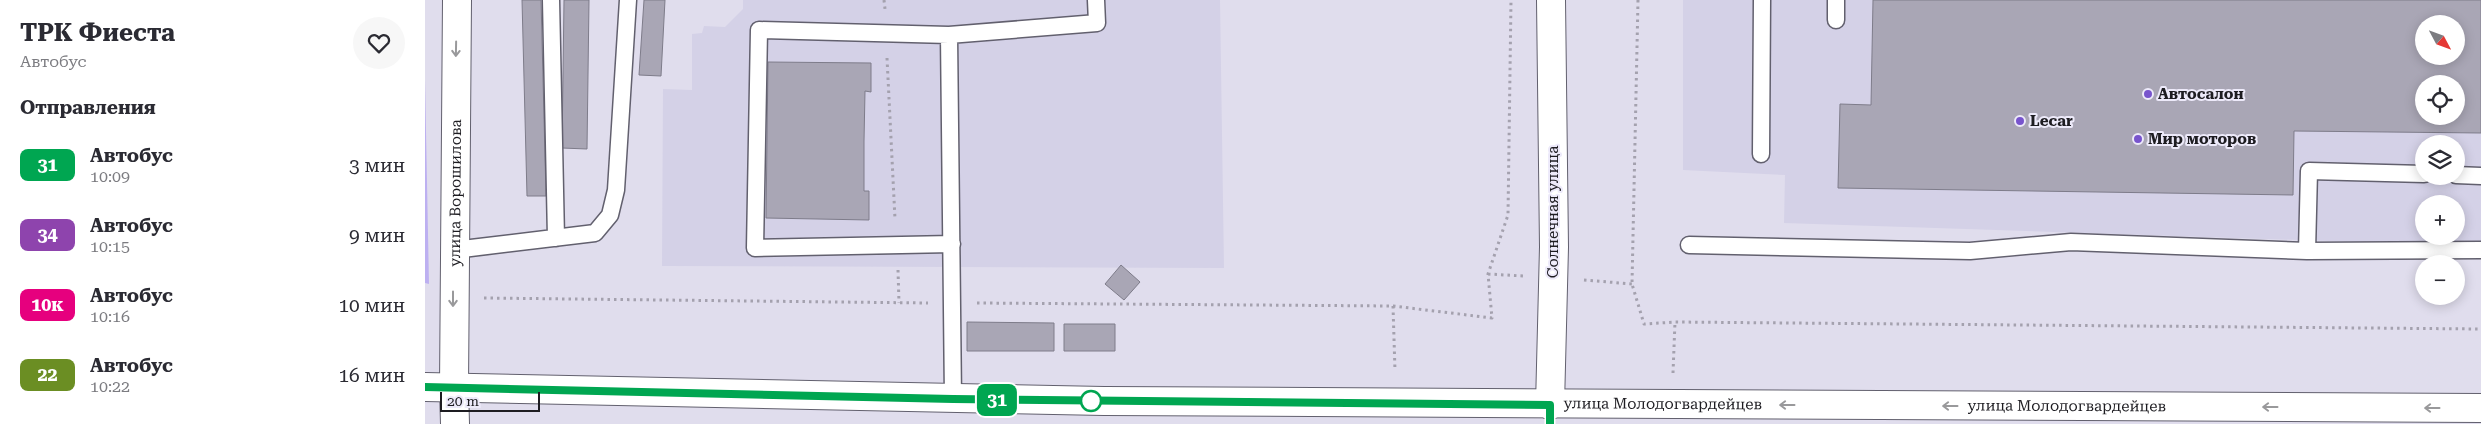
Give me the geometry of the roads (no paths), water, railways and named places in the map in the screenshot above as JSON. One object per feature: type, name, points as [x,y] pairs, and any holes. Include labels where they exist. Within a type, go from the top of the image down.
[{"type":"main road","name":"улица Ворошилова","points":[[455,424],[454,250],[457,0]]},
{"type":"main road","name":"Солнечная улица","points":[[1550,414],[1554,247],[1551,0]]},
{"type":"main road","name":"улица Молодогвардейцев","points":[[425,387],[953,399],[1397,404],[1550,414],[2481,408]]},
{"type":"lane","points":[[551,0],[556,238]]},
{"type":"lane","points":[[454,250],[595,233],[610,215],[616,190],[628,0]]},
{"type":"lane","points":[[952,244],[755,248],[759,30],[949,34],[1097,23],[1096,0]]},
{"type":"lane","points":[[1761,154],[1762,0]]},
{"type":"lane","points":[[1835,20],[1836,0]]},
{"type":"lane","points":[[949,34],[953,399]]},
{"type":"lane","points":[[2307,250],[2309,171],[2415,174]]},
{"type":"lane","points":[[2465,175],[2481,176]]},
{"type":"lane","points":[[1689,245],[1970,251],[2071,242],[2307,250],[2481,250]]},
{"type":"place","name":"Автосалон","points":[[2148,94]]},
{"type":"place","name":"Lecar","points":[[2020,121]]},
{"type":"place","name":"Мир моторов","points":[[2138,139]]}]
